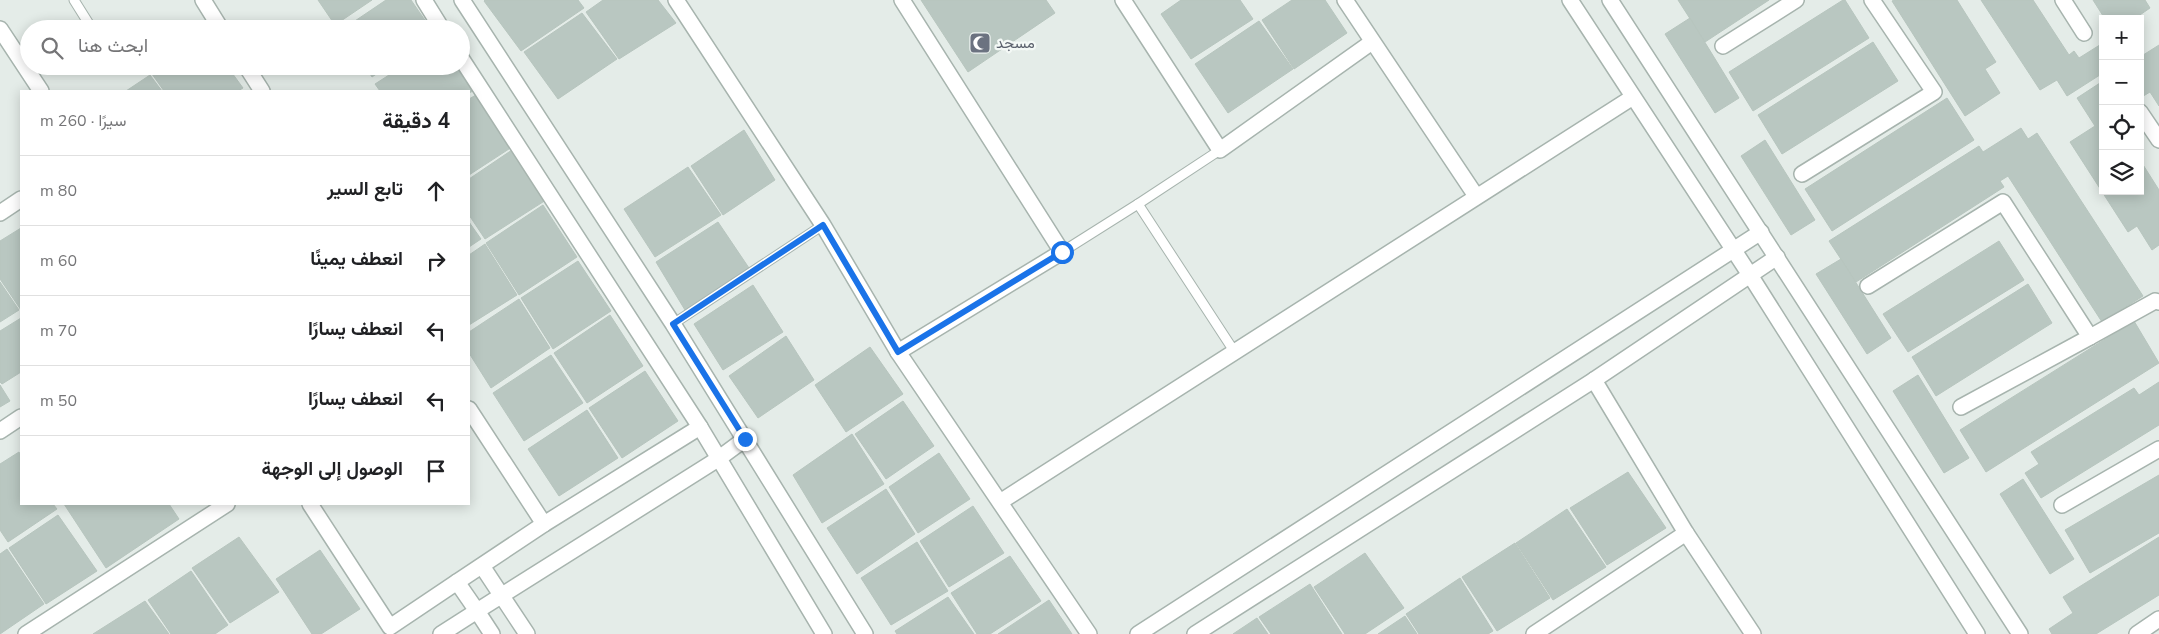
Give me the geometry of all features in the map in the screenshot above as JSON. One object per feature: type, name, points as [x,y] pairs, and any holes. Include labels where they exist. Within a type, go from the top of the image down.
[{"type":"street","points":[[202,0],[215,20]]},
{"type":"street","points":[[424,0],[436,20]]},
{"type":"street","points":[[462,0],[673,324],[866,634]]},
{"type":"street","points":[[676,0],[823,225],[898,352],[1089,634]]},
{"type":"street","points":[[898,352],[1062,252],[902,0]]},
{"type":"street","points":[[1124,0],[1220,150],[1372,42]]},
{"type":"street","points":[[1345,0],[1476,196]]},
{"type":"street","points":[[1570,0],[1734,250],[1977,634]]},
{"type":"street","points":[[1610,0],[2020,634]]},
{"type":"street","points":[[1723,46],[1796,0]]},
{"type":"street","points":[[1802,174],[1934,92],[1872,0]]},
{"type":"street","points":[[2063,0],[2084,33]]},
{"type":"street","points":[[0,28],[20,59]]},
{"type":"street","points":[[470,72],[700,427],[824,634]]},
{"type":"street","points":[[31,75],[40,90]]},
{"type":"street","points":[[252,75],[261,90]]},
{"type":"street","points":[[1000,502],[1633,96]]},
{"type":"street","points":[[2144,118],[2159,140]]},
{"type":"street","points":[[0,213],[20,201]]},
{"type":"street","points":[[1868,286],[2003,202],[2090,337]]},
{"type":"street","points":[[1138,634],[1761,232]]},
{"type":"street","points":[[1195,634],[1594,380],[1777,257]]},
{"type":"street","points":[[1961,407],[2155,301],[2159,302]]},
{"type":"street","points":[[1594,380],[1686,533],[1752,634]]},
{"type":"street","points":[[470,411],[544,524]]},
{"type":"street","points":[[0,431],[20,418]]},
{"type":"street","points":[[311,505],[385,630],[544,524],[700,427]]},
{"type":"street","points":[[441,634],[745,439]]},
{"type":"street","points":[[2062,505],[2159,449]]},
{"type":"street","points":[[26,634],[225,505]]},
{"type":"street","points":[[1536,634],[1686,533]]},
{"type":"street","points":[[482,566],[527,634]]},
{"type":"street","points":[[457,582],[492,634]]},
{"type":"street","points":[[2137,634],[2159,619]]},
{"type":"lane","points":[[74,0],[86,20]]},
{"type":"lane","points":[[1062,252],[1220,150]]},
{"type":"lane","points":[[1138,204],[1234,351]]},
{"type":"lane","points":[[673,324],[823,225]]},
{"type":"building","points":[[318,0],[372,0],[342,20],[332,20]]},
{"type":"building","points":[[386,0],[411,0],[425,20],[356,20]]},
{"type":"building","points":[[485,0],[578,0],[584,8],[521,51]]},
{"type":"building","points":[[603,0],[658,0],[676,23],[619,59],[586,12]]},
{"type":"building","name":"مسجد","points":[[921,0],[1046,0],[1055,13],[968,72]]},
{"type":"building","points":[[1181,0],[1240,0],[1253,19],[1191,59],[1161,14]]},
{"type":"building","points":[[1292,0],[1325,0],[1347,33],[1294,69],[1262,20]]},
{"type":"building","points":[[1678,0],[1769,0],[1705,42]]},
{"type":"building","points":[[1845,0],[1869,38],[1753,111],[1729,72]]},
{"type":"building","points":[[1957,0],[1996,62],[1985,69],[2000,93],[1965,116],[1892,1]]},
{"type":"building","points":[[1981,0],[2033,0],[2069,55],[2074,51],[2079,58],[2099,46],[2099,76],[2067,96],[2057,80],[2040,90]]},
{"type":"building","points":[[2093,0],[2145,0],[2150,8],[2140,15],[2102,15]]},
{"type":"building","points":[[582,13],[617,59],[558,99],[524,52]]},
{"type":"building","points":[[1690,18],[1739,98],[1715,113],[1665,34]]},
{"type":"building","points":[[1259,21],[1293,69],[1228,113],[1195,64]]},
{"type":"building","points":[[1873,42],[1898,81],[1782,154],[1758,115]]},
{"type":"building","points":[[2159,45],[2159,106],[2150,92],[2144,96],[2144,54]]},
{"type":"building","points":[[150,75],[161,90],[128,90]]},
{"type":"building","points":[[153,75],[234,75],[243,88],[240,90],[163,90]]},
{"type":"building","points":[[389,75],[462,75],[473,91],[470,92],[470,90],[379,90],[375,84]]},
{"type":"building","points":[[2099,84],[2099,187],[2070,142],[2095,126],[2077,98]]},
{"type":"building","points":[[476,95],[512,147],[470,174],[470,98]]},
{"type":"building","points":[[1947,98],[1974,140],[1832,231],[1805,189]]},
{"type":"building","points":[[2021,128],[2028,139],[2037,133],[2143,296],[2102,322],[2008,176],[2000,181],[2004,187],[1856,282],[1829,241],[1979,146],[1983,152]]},
{"type":"building","points":[[744,130],[775,180],[723,215],[691,166]]},
{"type":"building","points":[[1765,140],[1815,220],[1791,235],[1741,156]]},
{"type":"building","points":[[512,150],[546,200],[485,239],[470,216],[470,178]]},
{"type":"building","points":[[2144,166],[2159,190],[2159,245],[2152,250],[2137,226],[2128,232],[2104,195],[2144,195]]},
{"type":"building","points":[[688,167],[721,215],[655,257],[624,209]]},
{"type":"building","points":[[543,205],[577,257],[519,295],[486,243]]},
{"type":"building","points":[[718,222],[749,268],[685,310],[656,262]]},
{"type":"building","points":[[470,223],[481,239],[470,246]]},
{"type":"building","points":[[20,229],[20,309],[0,279],[0,241]]},
{"type":"building","points":[[1999,241],[2024,280],[1908,352],[1883,314]]},
{"type":"building","points":[[485,244],[517,295],[470,324],[470,254]]},
{"type":"building","points":[[1841,259],[1891,338],[1867,354],[1816,274]]},
{"type":"building","points":[[578,261],[611,311],[553,349],[521,298]]},
{"type":"building","points":[[0,282],[19,310],[0,322]]},
{"type":"building","points":[[2028,284],[2052,323],[1936,396],[1912,357]]},
{"type":"building","points":[[753,285],[783,332],[723,370],[694,324]]},
{"type":"building","points":[[519,299],[550,348],[491,388],[470,355],[470,331]]},
{"type":"building","points":[[610,315],[643,366],[587,403],[554,353]]},
{"type":"building","points":[[20,319],[20,373],[2,384],[0,382],[0,331]]},
{"type":"building","points":[[2134,321],[2159,363],[1986,472],[1960,430]]},
{"type":"building","points":[[786,336],[814,380],[758,418],[729,376]]},
{"type":"building","points":[[870,347],[903,394],[846,432],[815,385]]},
{"type":"building","points":[[551,355],[583,403],[524,441],[493,393]]},
{"type":"building","points":[[645,371],[678,421],[622,458],[589,408]]},
{"type":"building","points":[[1918,375],[1969,458],[1944,473],[1893,391]]},
{"type":"building","points":[[2159,382],[2159,425],[2041,498],[2025,473],[2039,464],[2031,452],[2134,388],[2139,395]]},
{"type":"building","points":[[0,385],[10,401],[0,407]]},
{"type":"building","points":[[903,401],[934,446],[886,479],[855,434]]},
{"type":"building","points":[[587,410],[618,458],[559,496],[528,449]]},
{"type":"building","points":[[852,434],[884,484],[822,523],[793,475]]},
{"type":"building","points":[[19,452],[20,505],[54,505],[57,509],[8,542],[0,530],[0,464]]},
{"type":"building","points":[[939,453],[970,499],[918,533],[889,487]]},
{"type":"building","points":[[1628,472],[1666,528],[1607,565],[1570,508]]},
{"type":"building","points":[[2159,475],[2159,533],[2090,573],[2065,530]]},
{"type":"building","points":[[2023,479],[2074,559],[2050,574],[2000,494]]},
{"type":"building","points":[[886,489],[915,534],[857,574],[827,528]]},
{"type":"building","points":[[65,505],[170,505],[179,519],[106,568]]},
{"type":"building","points":[[973,506],[1004,553],[949,587],[920,541]]},
{"type":"building","points":[[1567,509],[1606,567],[1553,600],[1516,543]]},
{"type":"building","points":[[58,515],[97,571],[46,604],[9,548]]},
{"type":"building","points":[[239,537],[279,592],[230,623],[192,568]]},
{"type":"building","points":[[2159,537],[2159,595],[2096,634],[2052,634],[2049,629],[2073,613],[2063,597]]},
{"type":"building","points":[[917,542],[948,591],[891,625],[861,578]]},
{"type":"building","points":[[1515,543],[1550,598],[1497,631],[1462,577]]},
{"type":"building","points":[[7,549],[44,604],[0,634],[0,554]]},
{"type":"building","points":[[320,550],[360,609],[321,634],[312,634],[276,579]]},
{"type":"building","points":[[1365,553],[1404,608],[1365,634],[1345,634],[1314,587]]},
{"type":"building","points":[[1010,556],[1041,601],[990,634],[977,634],[951,593]]},
{"type":"building","points":[[191,571],[228,625],[215,634],[171,634],[148,600]]},
{"type":"building","points":[[1460,578],[1493,631],[1488,634],[1419,634],[1406,614]]},
{"type":"building","points":[[1310,584],[1342,634],[1271,634],[1259,617]]},
{"type":"building","points":[[948,597],[974,634],[897,634],[895,631]]},
{"type":"building","points":[[1049,600],[1072,634],[998,634]]},
{"type":"building","points":[[145,601],[169,634],[93,634]]},
{"type":"building","points":[[1405,616],[1417,634],[1378,634]]},
{"type":"building","points":[[1257,618],[1268,634],[1233,634]]},
{"type":"place","name":"مسجد","points":[[980,43]]},
{"type":"route","points":[[745,439],[673,324],[823,225],[898,352],[1062,252]]}]
